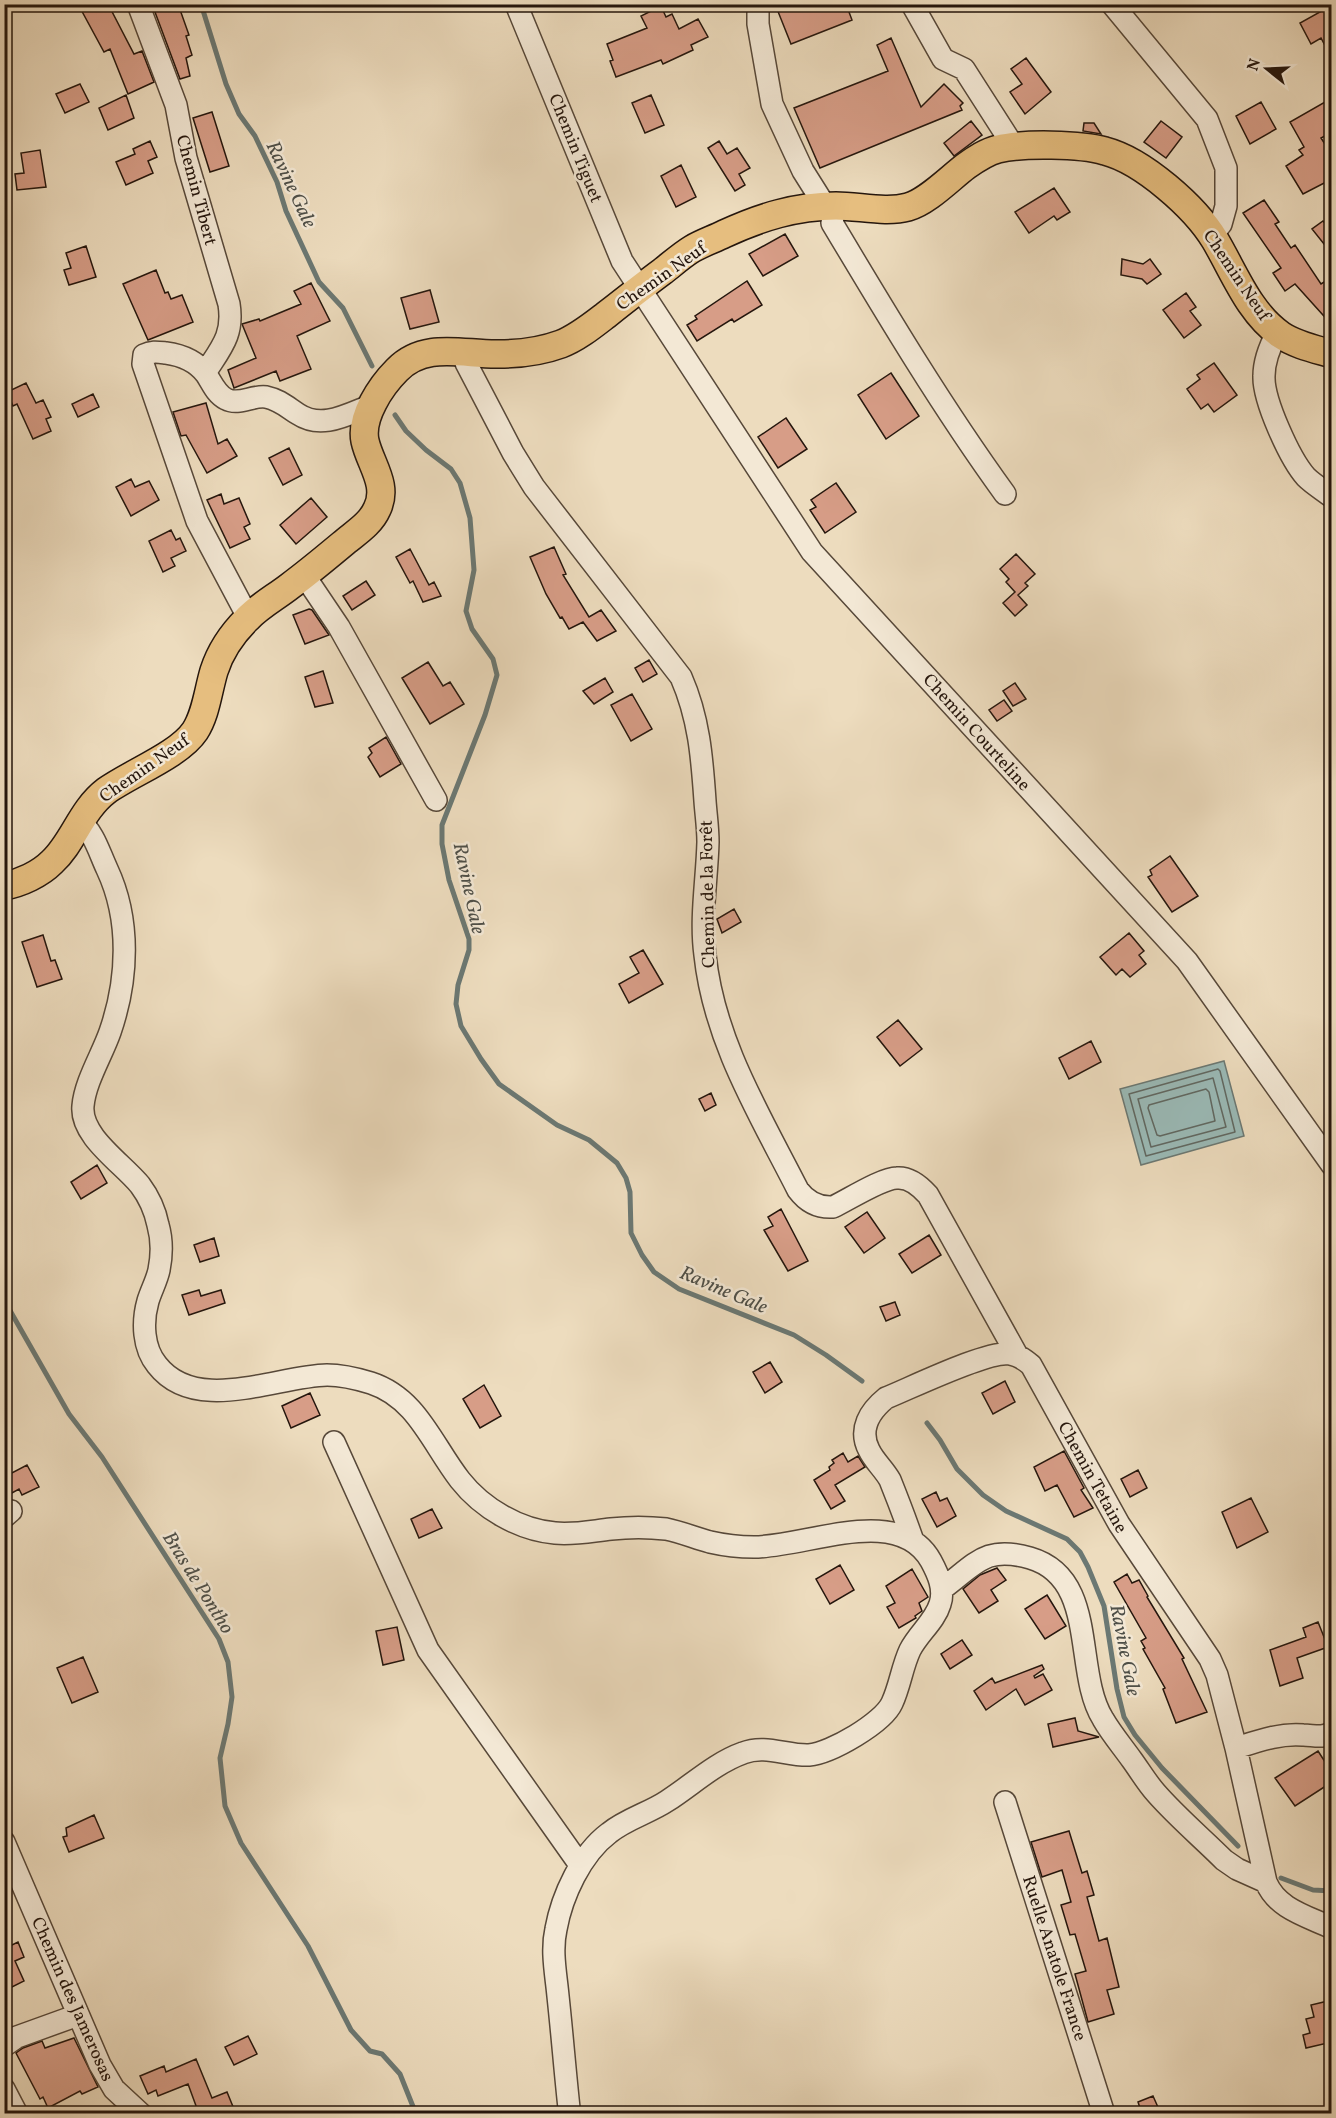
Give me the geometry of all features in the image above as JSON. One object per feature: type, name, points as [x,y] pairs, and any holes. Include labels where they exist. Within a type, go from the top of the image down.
[{"type":"main road","name":"Chemin Neuf","points":[[4,886],[29,878],[54,861],[79,821],[100,795],[177,749],[194,734],[201,719],[215,668],[230,639],[248,617],[360,530],[376,512],[380,503],[380,483],[377,468],[365,440],[365,424],[372,405],[398,369],[414,356],[432,351],[501,355],[529,352],[565,343],[594,324],[692,249],[749,223],[781,211],[830,206],[904,208],[918,203],[971,162],[985,154],[998,149],[1014,147],[1066,145],[1104,150],[1128,159],[1161,184],[1189,208],[1212,235],[1248,299],[1277,333],[1298,344],[1332,354]]},
{"type":"street","name":"Chemin Tibert","points":[[138,4],[176,105],[186,158],[230,311],[230,330],[205,373]]},
{"type":"street","name":"Chemin Tiguet","points":[[516,4],[622,261],[641,288]]},
{"type":"street","points":[[758,4],[758,24],[772,104],[802,171],[830,206],[832,223],[889,320],[962,434],[1005,494]]},
{"type":"street","points":[[912,4],[943,59],[964,69],[1014,147]]},
{"type":"street","points":[[1112,4],[1207,119],[1226,168],[1226,206],[1221,224],[1212,235]]},
{"type":"street","name":"Chemin Courteline","points":[[641,288],[812,552],[1187,961],[1332,1164]]},
{"type":"street","points":[[1277,333],[1265,364],[1263,379],[1268,399],[1291,456],[1307,478],[1332,497]]},
{"type":"street","points":[[248,617],[197,521],[143,364],[144,355],[151,351],[178,355],[194,362],[221,396],[230,401],[237,402],[253,396],[275,399],[285,403],[300,416],[321,422],[372,405]]},
{"type":"street","name":"Chemin de la Forêt","points":[[468,353],[466,363],[523,470],[681,677],[690,699],[697,723],[708,840],[703,915],[704,953],[709,990],[730,1056],[798,1190],[805,1199],[824,1208],[833,1207],[885,1180],[908,1179],[920,1186],[928,1195],[1017,1355]]},
{"type":"street","points":[[304,575],[339,627],[436,800]]},
{"type":"street","points":[[79,821],[88,827],[112,880],[122,914],[125,948],[121,990],[110,1031],[84,1099],[82,1112],[91,1134],[138,1184],[150,1201],[157,1219],[161,1235],[161,1253],[159,1272],[145,1308],[145,1335],[149,1353],[160,1370],[174,1380],[219,1392],[327,1375],[376,1384],[397,1395],[415,1412],[461,1482],[488,1508],[520,1524],[553,1533],[586,1533],[612,1529],[666,1529],[716,1544],[757,1547],[872,1530],[893,1532],[914,1540]]},
{"type":"street","points":[[571,2114],[553,1947],[561,1910],[580,1865],[592,1848],[609,1832],[661,1805],[717,1767],[744,1752],[764,1749],[806,1755],[829,1751],[884,1717],[891,1706],[911,1649],[938,1611],[942,1600],[942,1589],[935,1567],[926,1552],[914,1540],[888,1478],[869,1451],[865,1438],[869,1415],[886,1398],[988,1356],[1010,1353],[1017,1355]]},
{"type":"street","name":"Chemin Tetaine","points":[[1017,1355],[1031,1365],[1119,1524],[1210,1659],[1217,1675],[1236,1748],[1266,1882],[1271,1894],[1278,1901],[1332,1928]]},
{"type":"street","points":[[334,1442],[428,1650],[580,1865]]},
{"type":"street","name":"Chemin Tetaine","points":[[942,1589],[987,1555],[1001,1553],[1014,1553],[1036,1560],[1058,1573],[1070,1591],[1078,1611],[1084,1642],[1086,1672],[1091,1693],[1102,1718],[1155,1793],[1224,1860],[1237,1869],[1266,1882]]},
{"type":"street","points":[[1236,1748],[1269,1737],[1302,1734],[1319,1737],[1332,1732]]},
{"type":"street","name":"Ruelle Anatole France","points":[[1005,1802],[1104,2114]]},
{"type":"street","name":"Chemin des Jamerosas","points":[[4,1842],[100,2065],[114,2089],[141,2114]]},
{"type":"street","points":[[4,2046],[17,2037],[78,2015]]},
{"type":"street","points":[[4,2089],[17,2114]]},
{"type":"water","points":[[1224,1061],[1244,1136],[1141,1165],[1120,1089]]},
{"type":"building","points":[[78,4],[108,4],[134,54],[142,51],[154,82],[128,94],[110,49],[104,52]]},
{"type":"building","points":[[152,4],[178,4],[189,35],[186,36],[192,55],[186,58],[190,76],[180,79]]},
{"type":"building","points":[[790,4],[846,4],[852,20],[791,44],[777,9]]},
{"type":"building","points":[[661,6],[666,17],[672,14],[679,29],[698,19],[708,37],[691,45],[693,50],[663,64],[661,60],[616,77],[607,44],[647,28],[641,16]]},
{"type":"building","points":[[1327,8],[1332,16],[1332,59],[1321,38],[1311,44],[1300,23]]},
{"type":"building","points":[[891,38],[921,107],[944,84],[963,103],[960,106],[962,110],[820,168],[794,108],[888,71],[877,45]]},
{"type":"building","points":[[1026,58],[1051,92],[1025,114],[1010,92],[1022,84],[1011,69]]},
{"type":"building","points":[[80,84],[89,102],[65,113],[56,94]]},
{"type":"building","points":[[126,95],[134,118],[108,130],[99,108]]},
{"type":"building","points":[[651,95],[664,125],[645,133],[632,103]]},
{"type":"building","points":[[1332,98],[1332,132],[1321,138],[1332,155],[1332,179],[1303,194],[1286,166],[1303,155],[1299,150],[1304,147],[1290,122]]},
{"type":"building","points":[[1261,102],[1276,129],[1250,144],[1236,116]]},
{"type":"building","points":[[212,112],[229,166],[210,172],[193,118]]},
{"type":"building","points":[[971,121],[982,135],[954,156],[944,143]]},
{"type":"building","points":[[1161,121],[1182,137],[1166,158],[1144,142]]},
{"type":"building","points":[[1084,123],[1094,123],[1101,134],[1083,131]]},
{"type":"building","points":[[150,141],[157,157],[148,161],[153,173],[126,185],[116,162],[135,154],[133,149]]},
{"type":"building","points":[[719,141],[727,154],[737,148],[750,168],[739,174],[745,185],[735,191],[708,148]]},
{"type":"building","points":[[40,150],[46,187],[17,190],[15,174],[24,173],[21,153]]},
{"type":"building","points":[[681,165],[696,197],[676,207],[661,176]]},
{"type":"building","points":[[1054,188],[1070,212],[1057,220],[1054,216],[1029,233],[1015,212]]},
{"type":"building","points":[[1264,200],[1279,222],[1275,224],[1291,248],[1295,245],[1321,284],[1332,277],[1332,325],[1295,284],[1285,291],[1273,273],[1281,268],[1243,213]]},
{"type":"building","points":[[1323,221],[1332,231],[1332,254],[1312,229]]},
{"type":"building","points":[[785,234],[798,256],[763,276],[749,254]]},
{"type":"building","points":[[86,246],[96,277],[69,285],[64,270],[71,268],[66,253]]},
{"type":"building","points":[[1122,259],[1143,264],[1150,259],[1161,274],[1147,284],[1142,279],[1121,275]]},
{"type":"building","points":[[156,270],[165,293],[168,292],[171,299],[182,295],[193,322],[148,340],[123,284]]},
{"type":"building","points":[[747,281],[762,305],[734,322],[732,319],[697,341],[687,325],[697,319],[695,316]]},
{"type":"building","points":[[311,283],[330,321],[297,336],[311,369],[280,381],[276,371],[234,388],[228,370],[256,358],[242,324],[259,319],[260,321],[301,304],[294,291]]},
{"type":"building","points":[[430,290],[439,322],[410,329],[401,298]]},
{"type":"building","points":[[1186,293],[1196,307],[1190,311],[1201,325],[1184,338],[1163,310]]},
{"type":"building","points":[[1214,363],[1237,395],[1214,412],[1208,404],[1201,409],[1187,389],[1200,379],[1197,375]]},
{"type":"building","points":[[891,373],[919,416],[886,439],[858,395]]},
{"type":"building","points":[[26,383],[36,403],[43,400],[51,417],[46,419],[51,431],[33,439],[17,404],[13,406],[7,392]]},
{"type":"building","points":[[93,394],[99,407],[78,417],[72,404]]},
{"type":"building","points":[[206,403],[218,444],[227,439],[237,456],[207,473],[186,435],[181,436],[173,412]]},
{"type":"building","points":[[786,418],[807,449],[778,468],[758,437]]},
{"type":"building","points":[[289,448],[302,475],[283,485],[269,458]]},
{"type":"building","points":[[131,479],[135,487],[149,481],[159,500],[131,516],[116,487]]},
{"type":"building","points":[[836,483],[856,512],[825,533],[810,510],[816,507],[811,500]]},
{"type":"building","points":[[221,494],[224,504],[239,498],[250,524],[244,527],[250,539],[230,548],[207,500]]},
{"type":"building","points":[[311,498],[327,517],[296,544],[280,525]]},
{"type":"building","points":[[171,530],[176,540],[180,538],[186,551],[171,558],[175,566],[163,572],[149,541]]},
{"type":"building","points":[[554,547],[566,574],[563,575],[589,617],[601,610],[616,631],[597,641],[583,622],[569,629],[562,617],[560,618],[546,594],[530,557]]},
{"type":"building","points":[[410,549],[429,585],[434,582],[441,596],[423,602],[413,581],[410,583],[396,557]]},
{"type":"building","points":[[1016,554],[1035,574],[1025,583],[1028,586],[1018,595],[1027,605],[1015,616],[1003,603],[1015,592],[1006,582],[1009,579],[1000,569]]},
{"type":"building","points":[[366,581],[375,595],[352,610],[343,596]]},
{"type":"building","points":[[309,609],[329,635],[305,644],[293,615]]},
{"type":"building","points":[[649,660],[657,674],[643,682],[635,668]]},
{"type":"building","points":[[428,662],[443,686],[450,682],[464,704],[430,724],[402,678]]},
{"type":"building","points":[[323,671],[333,703],[315,707],[305,677]]},
{"type":"building","points":[[605,678],[613,692],[594,704],[583,691]]},
{"type":"building","points":[[1015,683],[1026,699],[1013,706],[1003,691]]},
{"type":"building","points":[[632,694],[652,729],[631,741],[611,705]]},
{"type":"building","points":[[1004,700],[1012,711],[997,721],[989,710]]},
{"type":"building","points":[[386,737],[401,764],[380,777],[368,757],[372,753],[369,748]]},
{"type":"building","points":[[1170,856],[1198,896],[1172,912],[1148,877],[1152,875],[1150,870]]},
{"type":"building","points":[[734,909],[741,922],[722,933],[717,919]]},
{"type":"building","points":[[1129,933],[1144,951],[1139,955],[1146,964],[1130,977],[1122,969],[1116,975],[1100,957]]},
{"type":"building","points":[[43,935],[51,961],[55,960],[62,979],[37,987],[22,942]]},
{"type":"building","points":[[643,950],[663,984],[629,1003],[619,984],[639,973],[630,957]]},
{"type":"building","points":[[898,1020],[922,1049],[900,1066],[877,1037]]},
{"type":"building","points":[[1091,1041],[1101,1062],[1069,1079],[1059,1058]]},
{"type":"building","points":[[711,1093],[716,1105],[705,1111],[699,1099]]},
{"type":"building","points":[[97,1165],[107,1183],[81,1199],[71,1182]]},
{"type":"building","points":[[781,1209],[808,1261],[788,1271],[764,1230],[773,1226],[768,1217]]},
{"type":"building","points":[[867,1212],[885,1238],[864,1253],[845,1227]]},
{"type":"building","points":[[929,1235],[941,1255],[912,1273],[899,1254]]},
{"type":"building","points":[[214,1238],[219,1256],[200,1262],[194,1245]]},
{"type":"building","points":[[199,1290],[201,1296],[221,1290],[225,1303],[189,1315],[182,1295]]},
{"type":"building","points":[[895,1302],[900,1315],[886,1321],[880,1307]]},
{"type":"building","points":[[770,1362],[782,1382],[765,1393],[753,1372]]},
{"type":"building","points":[[1005,1381],[1015,1402],[993,1414],[982,1393]]},
{"type":"building","points":[[484,1385],[501,1416],[480,1428],[463,1399]]},
{"type":"building","points":[[310,1393],[320,1415],[291,1428],[282,1406]]},
{"type":"building","points":[[1064,1451],[1084,1488],[1081,1490],[1093,1508],[1074,1517],[1057,1485],[1045,1491],[1034,1467]]},
{"type":"building","points":[[843,1453],[848,1462],[858,1456],[865,1467],[835,1485],[845,1501],[831,1509],[814,1480],[830,1470],[829,1467],[834,1463],[832,1460]]},
{"type":"building","points":[[27,1465],[39,1487],[22,1495],[19,1489],[12,1493],[4,1477]]},
{"type":"building","points":[[1138,1470],[1147,1488],[1130,1497],[1121,1479]]},
{"type":"building","points":[[936,1492],[940,1501],[947,1498],[956,1516],[937,1527],[922,1499]]},
{"type":"building","points":[[1251,1498],[1268,1532],[1237,1548],[1222,1512]]},
{"type":"building","points":[[432,1509],[442,1528],[419,1538],[411,1519]]},
{"type":"building","points":[[840,1565],[854,1590],[830,1604],[816,1579]]},
{"type":"building","points":[[997,1568],[1006,1580],[991,1590],[998,1601],[979,1613],[963,1589],[980,1575]]},
{"type":"building","points":[[912,1569],[928,1597],[919,1603],[922,1611],[915,1616],[916,1618],[899,1628],[887,1607],[895,1603],[886,1586]]},
{"type":"building","points":[[1127,1574],[1132,1583],[1139,1580],[1184,1658],[1182,1659],[1207,1712],[1176,1723],[1163,1689],[1165,1688],[1143,1649],[1145,1648],[1141,1641],[1146,1638],[1114,1582]]},
{"type":"building","points":[[1047,1595],[1066,1626],[1045,1639],[1025,1609]]},
{"type":"building","points":[[1318,1622],[1328,1647],[1297,1658],[1303,1678],[1280,1686],[1270,1650],[1306,1637],[1303,1628]]},
{"type":"building","points":[[397,1627],[404,1660],[383,1665],[376,1631]]},
{"type":"building","points":[[962,1640],[972,1655],[950,1669],[941,1654]]},
{"type":"building","points":[[83,1657],[98,1692],[72,1703],[57,1668]]},
{"type":"building","points":[[1042,1665],[1044,1669],[1034,1676],[1035,1678],[1043,1674],[1052,1690],[1025,1705],[1016,1689],[986,1710],[974,1691],[992,1678],[995,1683]]},
{"type":"building","points":[[1075,1718],[1078,1731],[1099,1737],[1053,1747],[1048,1724]]},
{"type":"building","points":[[1318,1751],[1327,1765],[1332,1762],[1332,1782],[1295,1806],[1275,1778]]},
{"type":"building","points":[[94,1815],[104,1838],[69,1852],[63,1837],[67,1836],[66,1828]]},
{"type":"building","points":[[1069,1831],[1082,1873],[1087,1871],[1094,1895],[1087,1897],[1099,1941],[1107,1938],[1119,1987],[1107,1990],[1114,2014],[1088,2022],[1075,1974],[1086,1971],[1075,1934],[1070,1935],[1061,1905],[1071,1902],[1062,1870],[1042,1877],[1031,1842]]},
{"type":"building","points":[[4,1939],[8,1947],[18,1942],[24,1957],[15,1961],[24,1981],[4,1991]]},
{"type":"building","points":[[1328,2001],[1332,2016],[1332,2042],[1306,2048],[1303,2035],[1310,2033],[1306,2019],[1314,2017],[1311,2005]]},
{"type":"building","points":[[248,2036],[257,2054],[234,2065],[225,2047]]},
{"type":"building","points":[[74,2038],[98,2087],[82,2094],[80,2091],[48,2108],[43,2097],[40,2099],[16,2053],[42,2041],[45,2048]]},
{"type":"building","points":[[196,2059],[212,2098],[227,2092],[236,2114],[199,2114],[188,2084],[158,2096],[156,2090],[148,2094],[140,2076],[164,2066],[166,2072]]},
{"type":"building","points":[[1153,2096],[1161,2114],[1142,2114],[1138,2102]]},
{"type":"waterway","name":"Ravine Gale","points":[[201,4],[226,84],[239,114],[255,136],[277,182],[286,211],[319,282],[343,308],[372,366]]},
{"type":"waterway","name":"Ravine Gale","points":[[395,415],[406,431],[451,469],[460,483],[470,518],[474,570],[466,611],[472,629],[493,659],[497,675],[485,715],[442,825],[442,844],[449,880],[469,939],[469,950],[458,985],[456,1004],[461,1026],[499,1084],[557,1125],[589,1140],[617,1163],[626,1178],[630,1192],[631,1233],[654,1272],[679,1289],[794,1335],[862,1381]]},
{"type":"waterway","name":"Bras de Pontho","points":[[4,1300],[69,1414],[102,1457],[219,1639],[228,1662],[232,1697],[220,1758],[225,1806],[241,1843],[308,1946],[351,2030],[370,2051],[382,2054],[400,2074],[416,2114]]},
{"type":"waterway","name":"Ravine Gale","points":[[927,1423],[957,1469],[983,1495],[1006,1511],[1067,1539],[1080,1552],[1104,1606],[1117,1689],[1124,1717],[1135,1735],[1162,1768],[1238,1846]]},
{"type":"waterway","name":"Ravine Gale","points":[[1281,1878],[1313,1890],[1332,1891]]}]
